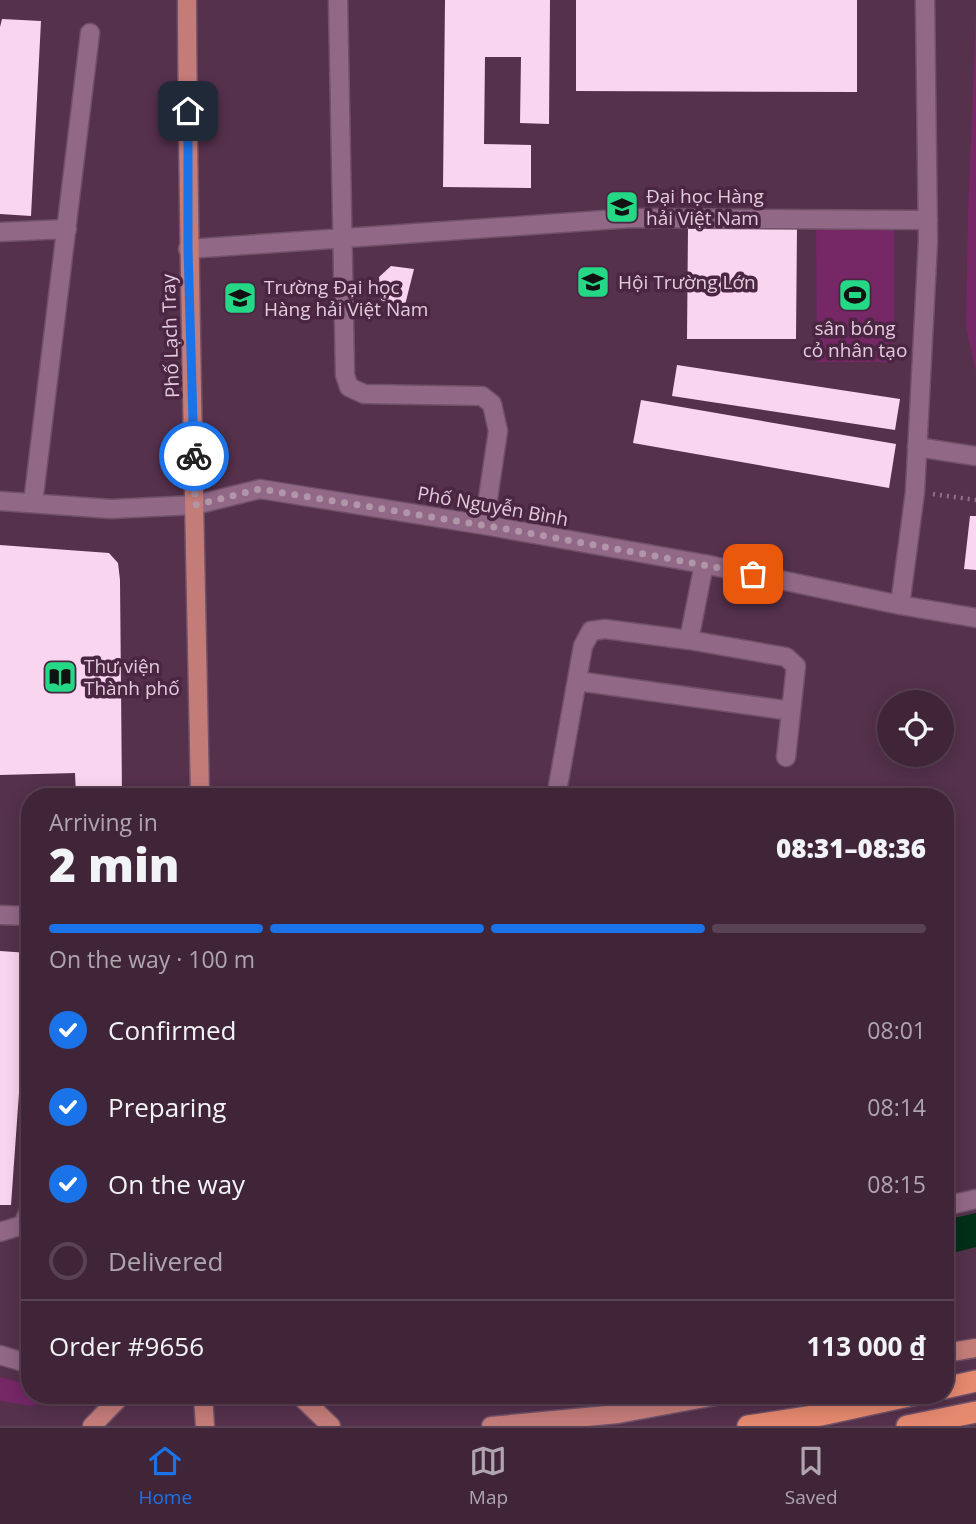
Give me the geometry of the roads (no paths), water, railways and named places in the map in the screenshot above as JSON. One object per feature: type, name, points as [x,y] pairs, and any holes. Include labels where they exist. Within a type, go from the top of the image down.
[{"type":"highway","points":[[954,1386],[976,1381]]},
{"type":"highway","points":[[748,1426],[872,1404]]},
{"type":"highway","points":[[907,1426],[976,1412]]},
{"type":"main road","name":"Phố Lạch Tray","points":[[187,0],[188,249],[200,788]]},
{"type":"main road","points":[[954,1352],[976,1348]]},
{"type":"main road","points":[[92,1426],[113,1404]]},
{"type":"main road","points":[[204,1404],[205,1426]]},
{"type":"main road","points":[[308,1404],[331,1426]]},
{"type":"main road","points":[[491,1426],[618,1414],[673,1404]]},
{"type":"street","points":[[338,0],[345,375],[349,387],[364,394],[482,396],[492,404],[498,431],[485,525]]},
{"type":"street","points":[[900,605],[915,492],[928,220],[925,0]]},
{"type":"street","points":[[33,503],[90,33]]},
{"type":"street","points":[[188,249],[632,218],[928,220]]},
{"type":"street","points":[[0,232],[67,229]]},
{"type":"street","points":[[917,447],[976,456]]},
{"type":"street","name":"Phố Nguyễn Bình","points":[[0,501],[111,509],[195,505],[260,489],[704,564],[976,618]]},
{"type":"street","points":[[689,640],[704,564]]},
{"type":"street","points":[[558,786],[583,646],[591,631],[605,629],[786,657],[796,667],[786,757]]},
{"type":"street","points":[[577,681],[791,711]]},
{"type":"street","points":[[0,915],[21,916]]},
{"type":"street","points":[[954,1204],[976,1199]]},
{"type":"street","points":[[0,1232],[21,1226]]},
{"type":"street","points":[[0,1355],[21,1361]]},
{"type":"place","name":"Đại học Hàng hải Việt Nam","points":[[622,207]]},
{"type":"place","name":"Hội Trường Lớn","points":[[593,282]]},
{"type":"place","name":"sân bóng cỏ nhân tạo","points":[[855,295]]},
{"type":"place","name":"Trường Đại học Hàng hải Việt Nam","points":[[240,298]]},
{"type":"place","name":"Thư viện Thành phố","points":[[60,677]]}]
